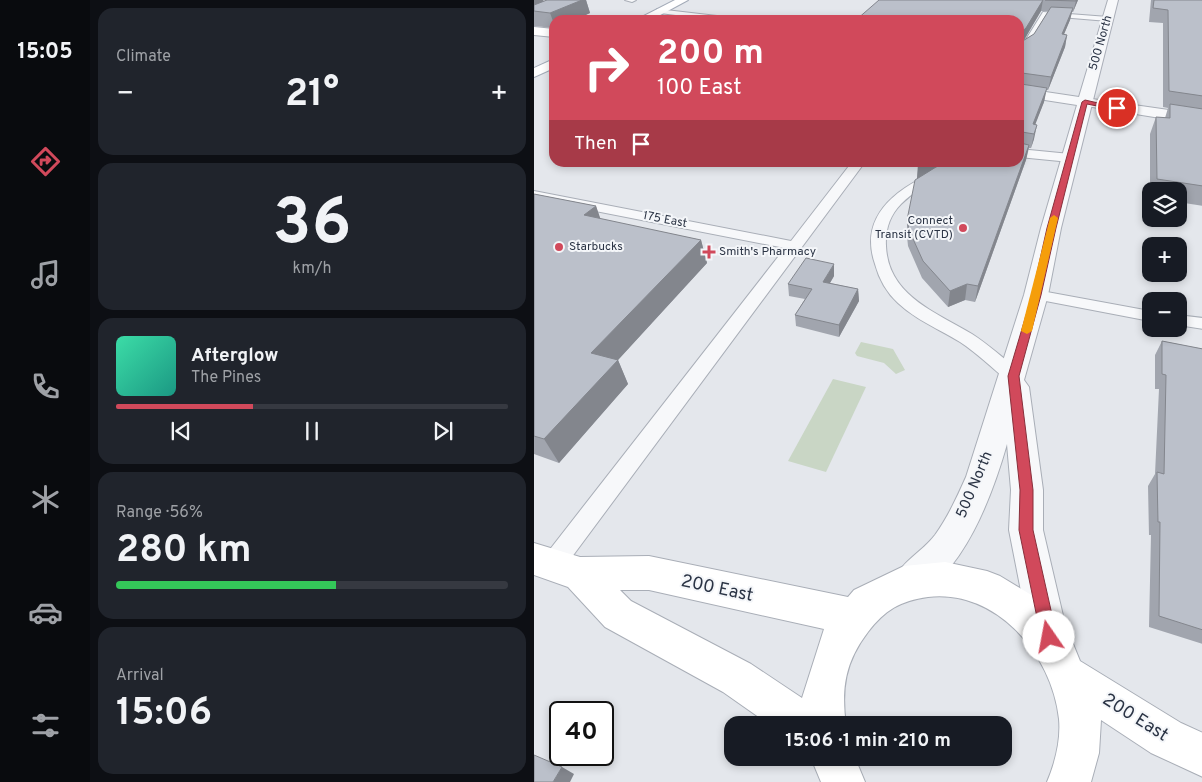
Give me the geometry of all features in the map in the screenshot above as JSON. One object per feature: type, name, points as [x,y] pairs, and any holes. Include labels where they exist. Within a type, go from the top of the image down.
[{"type":"main road","points":[[652,15],[683,0]]},
{"type":"main road","points":[[534,31],[549,33]]},
{"type":"main road","points":[[534,73],[549,66]]},
{"type":"main road","points":[[547,564],[618,614],[737,678],[793,716]]},
{"type":"main road","name":"200 East","points":[[547,564],[649,573],[853,617]]},
{"type":"main road","points":[[824,716],[823,692],[832,650],[853,617],[881,593],[912,580],[950,577],[986,586],[1020,606],[1049,637],[1070,677],[1080,722],[1074,770],[1069,782]]},
{"type":"main road","name":"200 East","points":[[1070,677],[1166,738],[1202,756]]},
{"type":"main road","points":[[836,766],[843,782]]},
{"type":"street","name":"500 North","points":[[912,580],[946,547],[968,509],[982,477],[1014,376],[1113,0]]},
{"type":"street","points":[[1024,93],[1202,120]]},
{"type":"street","name":"500 North","points":[[1014,376],[1027,490],[1026,530],[1049,637]]},
{"type":"lane","points":[[660,11],[693,15]]},
{"type":"lane","points":[[1024,46],[1028,43],[1046,14],[1108,19]]},
{"type":"lane","points":[[1024,153],[1070,158]]},
{"type":"lane","points":[[547,564],[855,167]]},
{"type":"lane","points":[[960,167],[917,185],[897,201],[884,218],[878,238],[878,253],[890,282],[902,297],[935,322],[967,339],[1014,376]]},
{"type":"lane","name":"175 East","points":[[534,195],[795,246]]},
{"type":"lane","points":[[1036,295],[1142,315]]},
{"type":"lane","points":[[1187,322],[1202,324]]},
{"type":"green space","points":[[861,342],[893,349],[905,370],[896,374],[884,363],[857,356],[855,353]]},
{"type":"green space","points":[[833,379],[866,387],[826,472],[788,461]]},
{"type":"building","points":[[547,0],[582,0],[550,13],[534,11],[534,5]]},
{"type":"building","points":[[879,0],[1043,0],[1024,30],[1024,15],[862,15]]},
{"type":"building","points":[[1154,0],[1203,0],[1203,96],[1169,91],[1168,10],[1153,8]]},
{"type":"building","points":[[1051,7],[1073,8],[1062,34],[1067,35],[1051,77],[1024,73],[1024,40],[1034,34]]},
{"type":"building","points":[[1024,84],[1047,88],[1033,124],[1037,125],[1034,134],[1024,132]]},
{"type":"building","points":[[1170,104],[1203,109],[1203,186],[1187,184],[1187,182],[1157,179],[1156,117],[1170,118]]},
{"type":"building","points":[[1024,144],[1029,145],[1024,159]]},
{"type":"building","points":[[936,167],[1021,167],[978,286],[967,284],[950,291],[923,261],[909,230],[907,220],[915,180]]},
{"type":"building","points":[[534,194],[596,206],[584,215],[701,240],[591,353],[618,360],[544,439],[534,436]]},
{"type":"building","points":[[806,258],[834,264],[823,282],[858,289],[839,325],[795,315],[812,289],[788,284]]},
{"type":"building","points":[[1162,341],[1203,349],[1203,630],[1159,616],[1160,522],[1158,522],[1157,472],[1164,474],[1166,375],[1162,374]]},
{"type":"building","points":[[534,755],[549,761],[549,766],[562,767],[553,782],[534,782]]},
{"type":"slow traffic","points":[[1027,331],[1054,218]]},
{"type":"place","name":"Connect Transit (CVTD)","points":[[963,228]]},
{"type":"place","name":"Starbucks","points":[[559,247]]},
{"type":"place","name":"Smith's Pharmacy","points":[[709,252]]},
{"type":"route","points":[[1049,637],[1026,530],[1027,490],[1014,376],[1085,102],[1117,108]]}]
